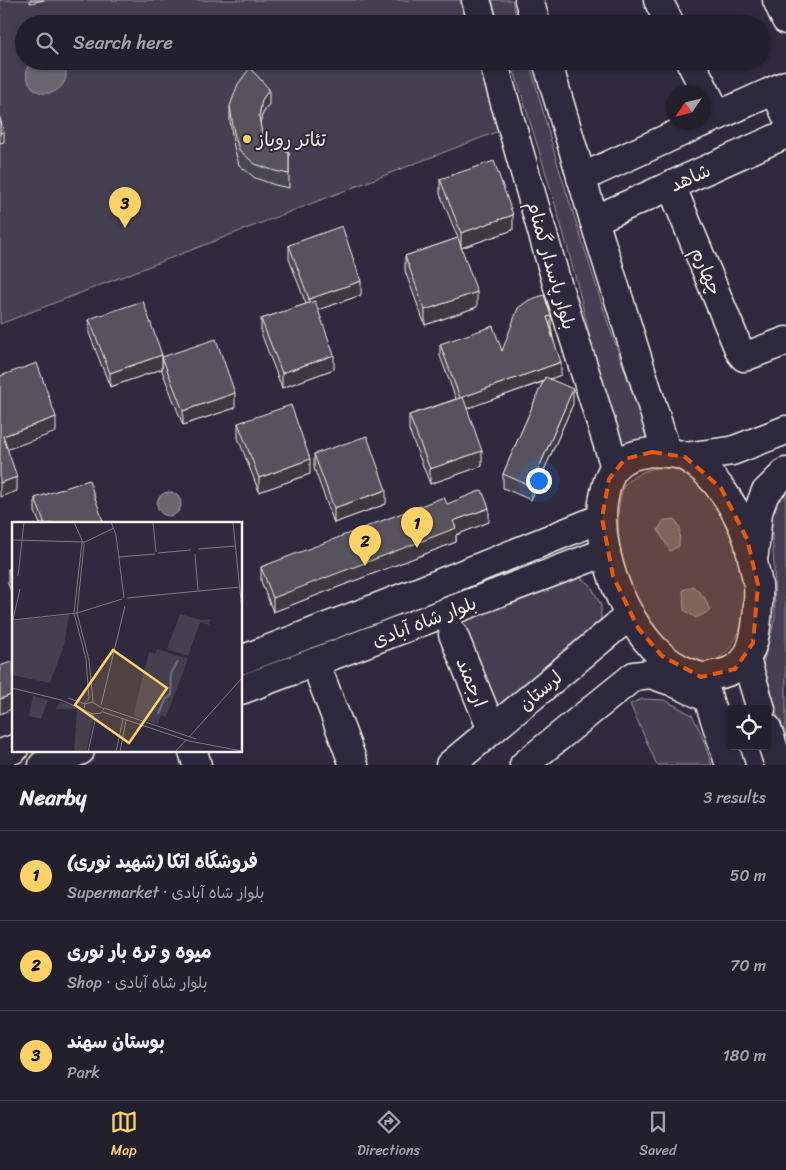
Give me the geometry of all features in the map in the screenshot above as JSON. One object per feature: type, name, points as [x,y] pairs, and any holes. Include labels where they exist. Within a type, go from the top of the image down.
[{"type":"main road","points":[[476,0],[480,15]]},
{"type":"main road","points":[[529,0],[533,15]]},
{"type":"main road","points":[[658,0],[666,15]]},
{"type":"main road","points":[[777,0],[786,20]]},
{"type":"main road","name":"بلوار پاسدار گمنام","points":[[496,70],[558,287],[615,467]]},
{"type":"main road","points":[[524,765],[634,676],[651,674],[671,681],[705,688],[723,674],[735,669],[746,659],[753,643],[758,605],[758,585],[753,563],[747,539],[736,512],[721,488],[705,471],[676,455],[594,220],[550,70]]},
{"type":"main road","points":[[693,70],[697,85]]},
{"type":"main road","points":[[711,119],[781,88],[786,115]]},
{"type":"main road","points":[[581,178],[686,130]]},
{"type":"main road","name":"شاهد","points":[[594,220],[786,134]]},
{"type":"main road","name":"چهارم","points":[[671,185],[740,352],[744,357],[786,341]]},
{"type":"main road","points":[[730,765],[705,688],[662,656],[643,636],[630,615],[613,576],[606,552],[602,518],[604,498],[609,479],[615,467],[625,459],[637,454],[652,452],[676,455],[732,451],[786,430]]},
{"type":"main road","points":[[753,563],[758,512],[765,493],[786,472]]},
{"type":"main road","name":"بلوار شاه آبادی","points":[[242,660],[602,518]]},
{"type":"main road","name":"بلوار شاه آبادی","points":[[242,690],[606,552]]},
{"type":"main road","name":"لرستان","points":[[450,765],[630,615]]},
{"type":"main road","name":"ارجمند","points":[[453,634],[492,730]]},
{"type":"main road","points":[[746,659],[760,705]]},
{"type":"main road","points":[[316,662],[354,765]]},
{"type":"main road","points":[[771,740],[779,765]]},
{"type":"main road","points":[[0,754],[12,750]]},
{"type":"main road","points":[[43,765],[77,752]]},
{"type":"main road","points":[[192,752],[197,765]]},
{"type":"highlighted area","points":[[652,452],[685,457],[721,488],[747,539],[758,585],[753,643],[735,669],[701,677],[662,656],[638,628],[613,576],[602,518],[609,479],[625,459]]},
{"type":"shaded area","points":[[0,0],[460,0],[464,15],[15,15],[15,70],[481,70],[499,131],[0,324]]},
{"type":"shaded area","points":[[492,0],[512,0],[516,15],[496,15]]},
{"type":"shaded area","points":[[27,70],[66,71],[65,80],[61,86],[55,91],[48,93],[40,92],[33,88],[27,75]]},
{"type":"shaded area","points":[[514,70],[531,70],[557,162],[609,326],[647,428],[643,446],[616,454],[584,311]]},
{"type":"shaded area","points":[[672,467],[697,484],[722,517],[732,538],[744,582],[745,604],[742,625],[728,650],[722,656],[710,662],[696,661],[686,657],[666,640],[657,629],[634,594],[621,551],[618,515],[624,485],[645,471],[655,468]]},
{"type":"shaded area","points":[[786,486],[786,743],[762,668],[775,618],[770,506]]},
{"type":"shaded area","points":[[169,492],[178,495],[181,504],[178,513],[169,516],[160,513],[157,504],[160,495]]},
{"type":"shaded area","points":[[675,519],[680,528],[679,546],[670,551],[658,530],[664,520]]},
{"type":"shaded area","points":[[572,573],[590,584],[601,605],[601,628],[495,720],[452,614]]},
{"type":"shaded area","points":[[693,586],[705,598],[710,611],[696,618],[684,610],[683,590]]},
{"type":"shaded area","points":[[642,699],[665,700],[692,715],[701,733],[712,765],[657,765],[630,704]]},
{"type":"building","name":"تئاتر روباز","points":[[248,70],[252,70],[269,89],[262,100],[259,116],[262,134],[275,146],[289,153],[289,174],[255,164],[239,150],[230,106],[238,84]]},
{"type":"building","points":[[0,118],[4,132],[0,133]]},
{"type":"building","points":[[494,161],[513,215],[461,233],[440,179]]},
{"type":"building","points":[[342,226],[361,281],[309,299],[289,245]]},
{"type":"building","points":[[458,238],[477,292],[425,310],[405,256]]},
{"type":"building","points":[[544,295],[551,316],[547,317],[551,333],[561,362],[460,398],[440,344],[493,326],[502,351],[518,308],[529,300]]},
{"type":"building","points":[[143,301],[162,355],[110,373],[89,319]]},
{"type":"building","points":[[315,301],[334,355],[282,373],[261,319]]},
{"type":"building","points":[[216,339],[235,393],[183,411],[162,357]]},
{"type":"building","points":[[37,363],[56,417],[3,436],[17,477],[0,483],[0,376]]},
{"type":"building","points":[[545,377],[573,389],[531,486],[503,474]]},
{"type":"building","points":[[463,397],[482,451],[430,469],[409,415]]},
{"type":"building","points":[[291,405],[310,459],[259,478],[238,423]]},
{"type":"building","points":[[367,436],[386,490],[334,508],[314,454]]},
{"type":"building","points":[[89,480],[103,522],[44,522],[35,498]]},
{"type":"building","points":[[482,490],[489,508],[453,521],[456,528],[273,598],[261,567],[444,497],[447,504]]},
{"type":"building","points":[[12,568],[12,579],[8,569]]},
{"type":"building","points":[[12,662],[12,695],[0,699],[0,666]]},
{"type":"place","name":"تئاتر روباز","points":[[247,139]]},
{"type":"place","name":"بوستان سهند","points":[[125,228]]},
{"type":"place","name":"فروشگاه اتکا (شهید نوری)","points":[[417,548]]},
{"type":"place","name":"میوه و تره بار نوری","points":[[365,566]]}]
